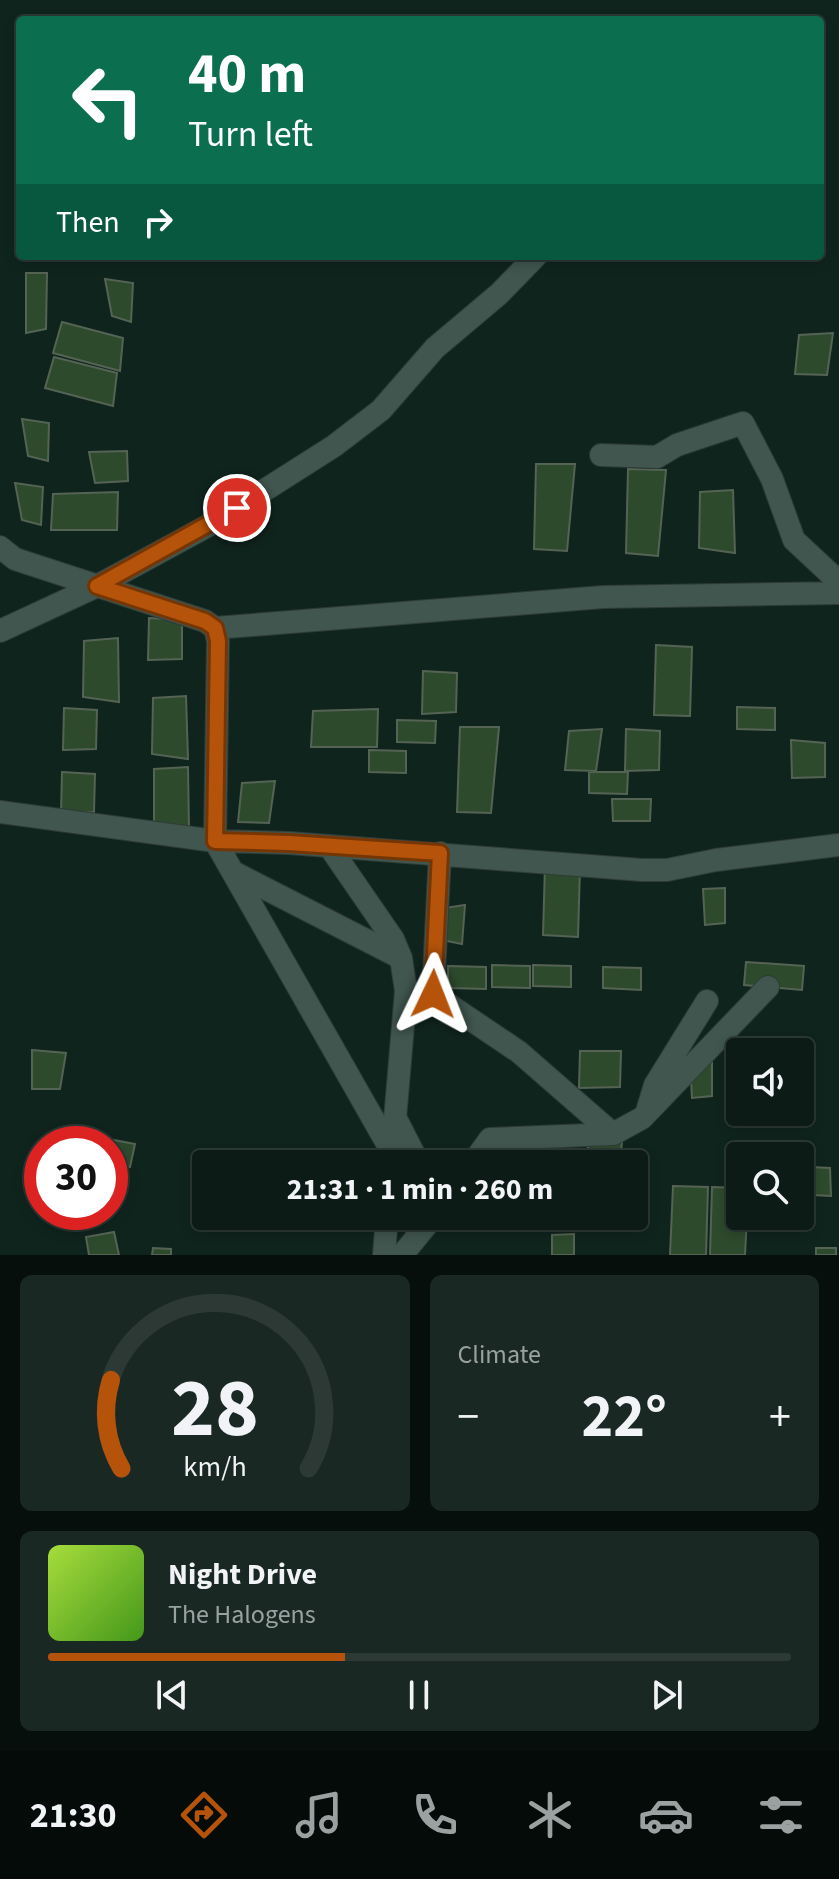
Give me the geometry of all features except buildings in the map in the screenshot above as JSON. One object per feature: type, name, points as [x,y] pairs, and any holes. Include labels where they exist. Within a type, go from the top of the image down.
[{"type":"street","points":[[0,631],[97,586],[213,523],[334,446],[381,410],[435,348],[499,294],[532,260]]},
{"type":"street","points":[[601,455],[657,457],[677,445],[743,423],[772,479],[794,540],[839,582]]},
{"type":"street","points":[[5,556],[205,621],[215,628],[603,597],[839,593]]},
{"type":"street","points":[[215,628],[218,641],[215,841],[388,1150]]},
{"type":"street","points":[[0,799],[11,814],[215,841],[440,853],[667,870],[716,860],[839,845]]},
{"type":"street","points":[[329,846],[380,919],[401,958],[406,991],[393,1150]]},
{"type":"street","points":[[440,853],[433,994],[519,1052],[613,1134]]},
{"type":"street","points":[[233,872],[401,958]]},
{"type":"street","points":[[482,1150],[490,1139],[613,1134],[646,1113],[768,987]]},
{"type":"street","points":[[646,1113],[655,1085],[707,1001]]},
{"type":"street","points":[[396,1118],[412,1150]]},
{"type":"street","points":[[384,1255],[386,1230]]},
{"type":"street","points":[[402,1255],[423,1230]]},
{"type":"route","points":[[237,508],[97,586],[205,621],[215,628],[218,641],[215,841],[440,853],[433,994]]}]
